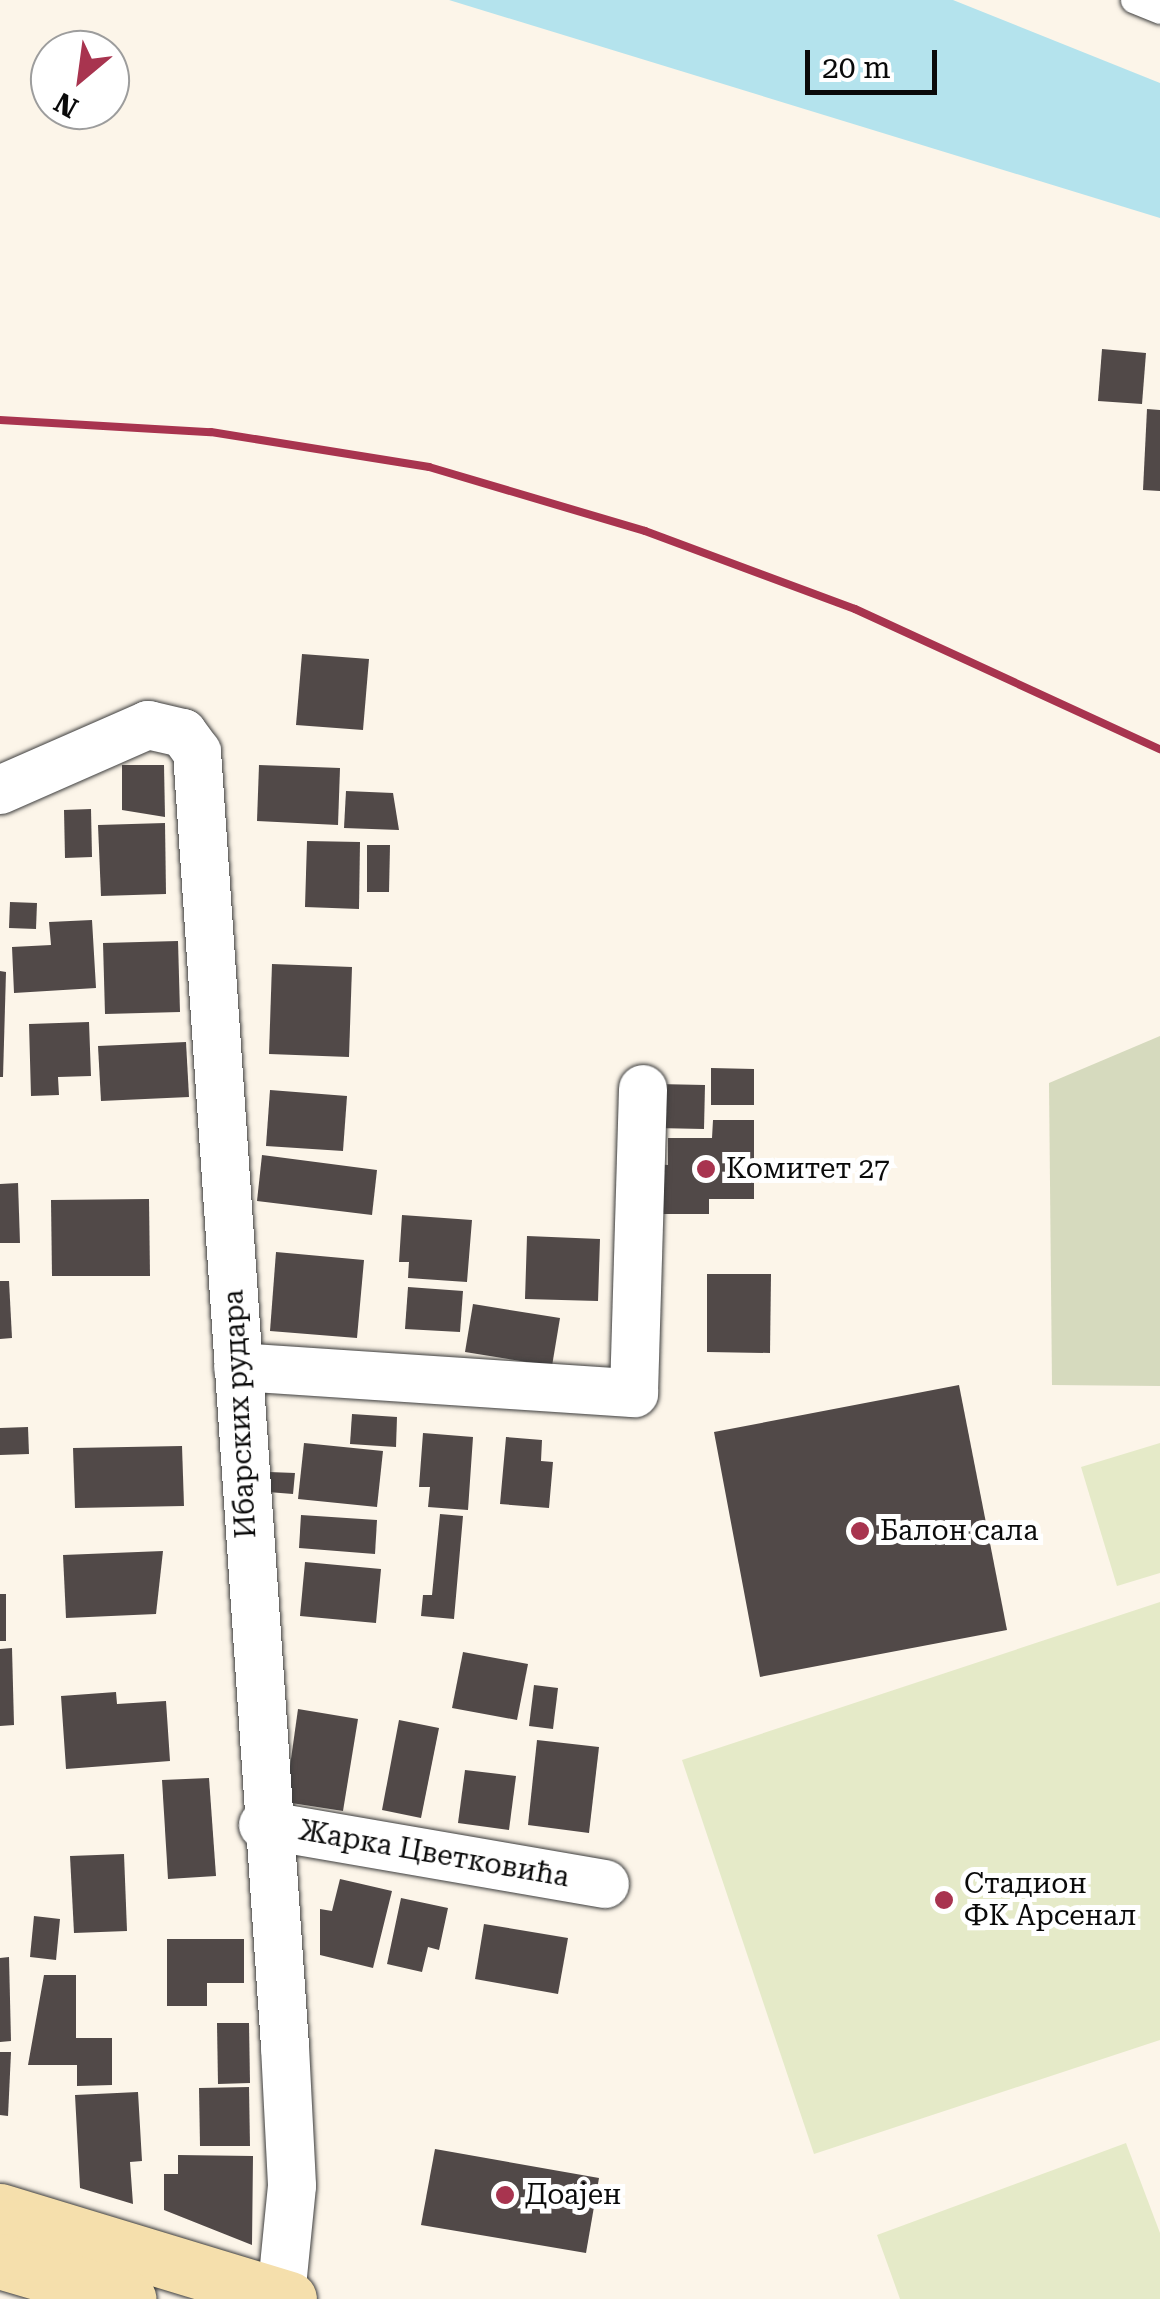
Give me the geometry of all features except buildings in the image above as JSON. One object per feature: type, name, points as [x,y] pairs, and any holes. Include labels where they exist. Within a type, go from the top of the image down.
[{"type":"main road","points":[[0,2211],[285,2298]]},
{"type":"main road","points":[[0,2260],[129,2299]]},
{"type":"street","name":"Ибарских рудара","points":[[0,790],[148,725],[174,728],[194,744],[238,1368],[264,1825],[292,2186],[285,2298]]},
{"type":"street","points":[[238,1368],[634,1393],[643,1089]]},
{"type":"street","name":"Жарка Цветковића","points":[[264,1825],[605,1884]]},
{"type":"lane","points":[[1133,0],[1160,11]]},
{"type":"green space","points":[[1160,1036],[1160,1386],[1052,1385],[1049,1083]]},
{"type":"green space","points":[[1160,1443],[1160,1573],[1117,1586],[1081,1467]]},
{"type":"green space","name":"Стадион ФК Арсенал","points":[[1160,1602],[1160,2040],[814,2154],[682,1760]]},
{"type":"green space","points":[[1126,2143],[1160,2233],[1160,2299],[900,2299],[877,2235]]},
{"type":"water","points":[[449,0],[953,0],[1160,83],[1160,218]]},
{"type":"railway","points":[[0,420],[211,432],[429,467],[645,531],[855,609],[1160,749]]},
{"type":"place","name":"Комитет 27","points":[[706,1169]]},
{"type":"place","name":"Балон сала","points":[[860,1531]]},
{"type":"place","name":"Стадион ФК Арсенал","points":[[944,1900]]},
{"type":"place","name":"Доајен","points":[[505,2195]]}]
